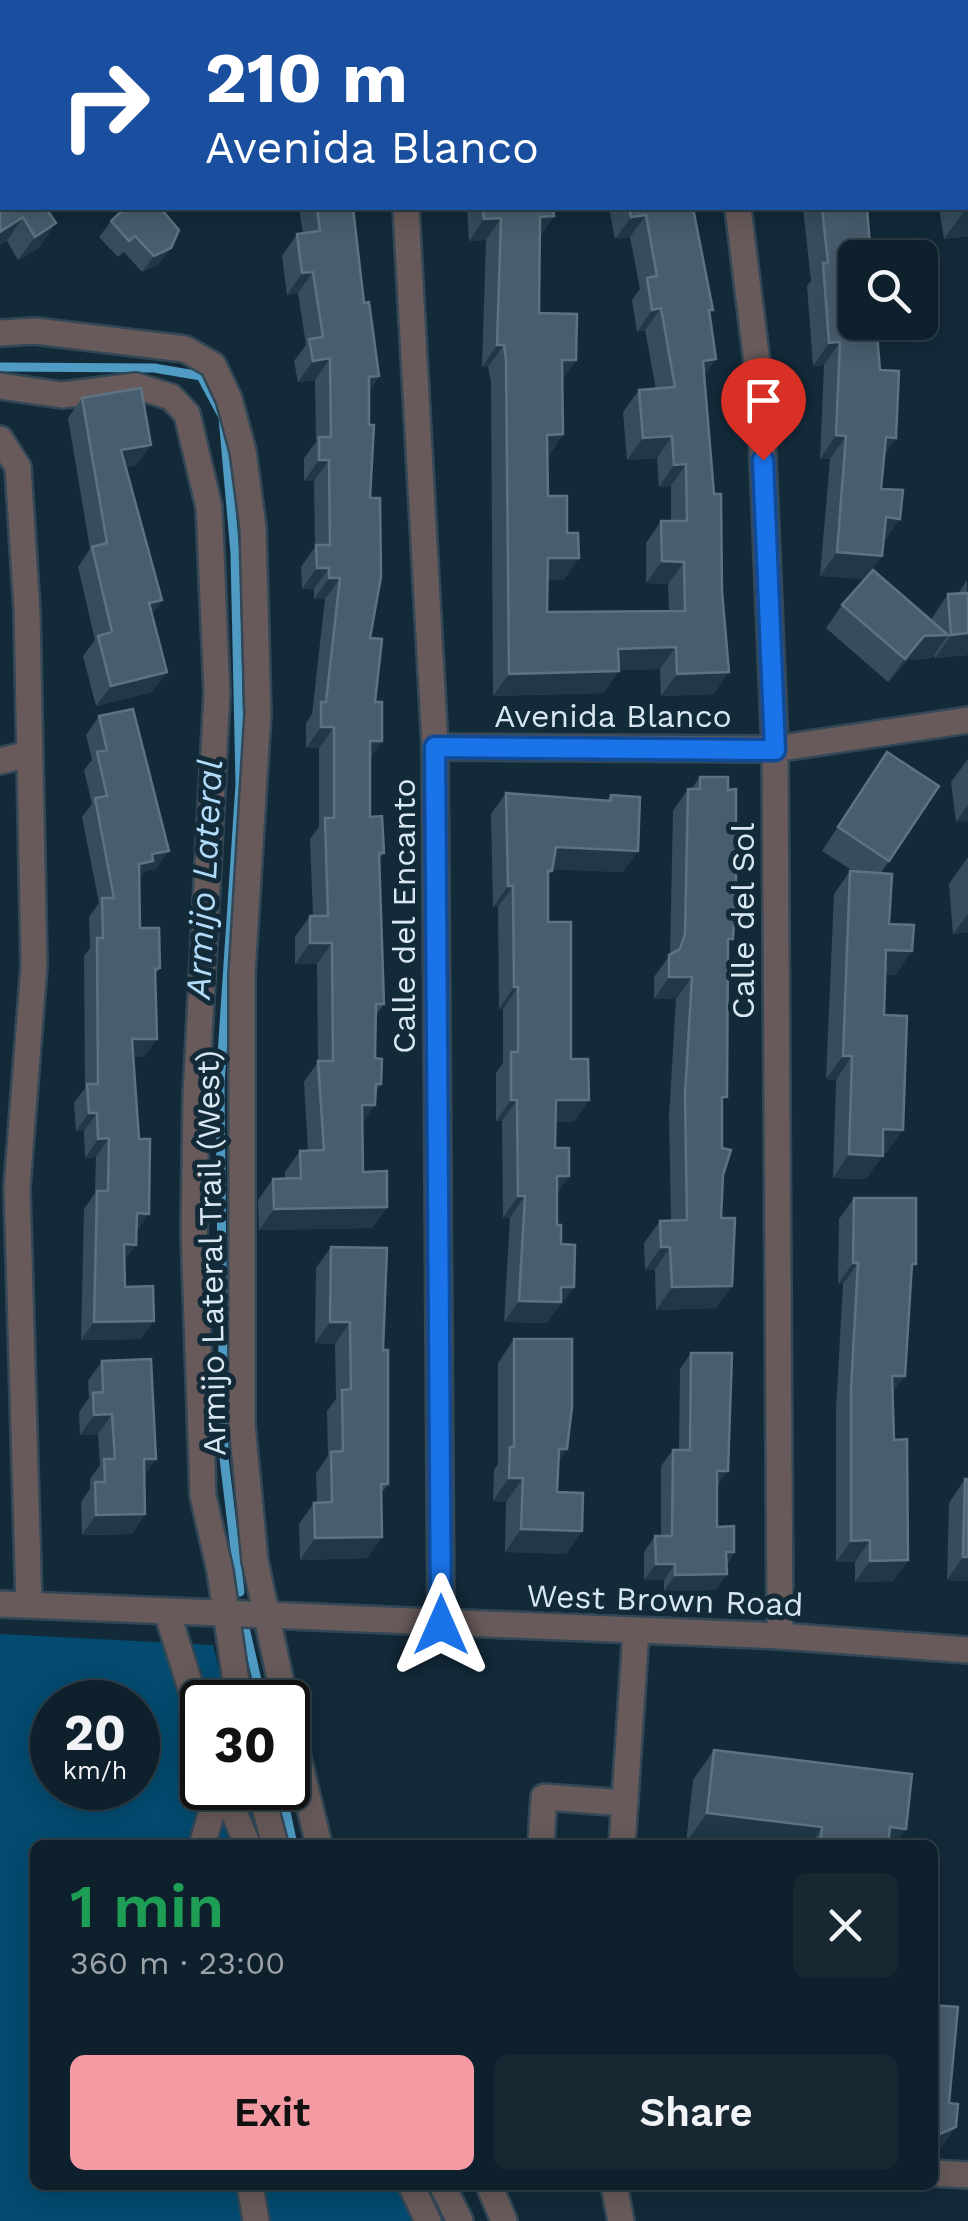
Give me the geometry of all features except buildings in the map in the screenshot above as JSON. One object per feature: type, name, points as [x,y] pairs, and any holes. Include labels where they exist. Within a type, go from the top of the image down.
[{"type":"street","name":"Calle del Encanto","points":[[406,210],[435,747],[441,1625]]},
{"type":"street","name":"Calle del Sol","points":[[738,210],[760,388],[775,750],[780,1636]]},
{"type":"street","name":"Armijo Lateral Trail (West)","points":[[0,333],[36,332],[185,349],[214,365],[229,399],[244,452],[252,528],[258,714],[242,994],[242,1424],[255,1561],[280,1680]]},
{"type":"street","points":[[0,386],[62,395],[136,386],[171,397],[187,414],[209,506],[217,693],[196,1094],[194,1232],[202,1496],[236,1680]]},
{"type":"street","points":[[0,439],[18,467],[29,754],[34,965],[17,1188],[29,1605]]},
{"type":"street","name":"Avenida Blanco","points":[[435,747],[775,750],[968,720]]},
{"type":"street","points":[[0,760],[29,754]]},
{"type":"street","name":"West Brown Road","points":[[0,1604],[780,1636],[968,1650]]},
{"type":"street","points":[[167,1612],[188,1680]]},
{"type":"street","points":[[622,1840],[636,1631]]},
{"type":"street","points":[[542,1840],[544,1798],[624,1804]]},
{"type":"street","points":[[310,1808],[318,1840]]},
{"type":"street","points":[[204,1840],[214,1810]]},
{"type":"street","points":[[231,1810],[246,1840]]},
{"type":"street","points":[[266,1810],[274,1840]]},
{"type":"street","points":[[938,2173],[968,2175]]},
{"type":"street","points":[[251,2190],[256,2221]]},
{"type":"street","points":[[413,2190],[428,2221]]},
{"type":"street","points":[[444,2190],[460,2221]]},
{"type":"street","points":[[490,2190],[504,2221]]},
{"type":"street","points":[[615,2190],[621,2221]]},
{"type":"shaded area","points":[[0,1634],[213,1645],[222,1680],[180,1680],[180,1810],[255,1810],[263,1840],[30,1840],[30,2190],[432,2190],[447,2221],[0,2221]]},
{"type":"waterway","name":"Armijo Lateral","points":[[0,367],[154,368],[201,376],[223,417],[235,553],[240,784],[220,1085],[224,1458],[240,1592]]},
{"type":"waterway","name":"Armijo Lateral","points":[[246,1632],[257,1680]]},
{"type":"waterway","name":"Armijo Lateral","points":[[286,1810],[292,1840]]},
{"type":"route","points":[[441,1625],[435,747],[775,750],[763,460]]}]
